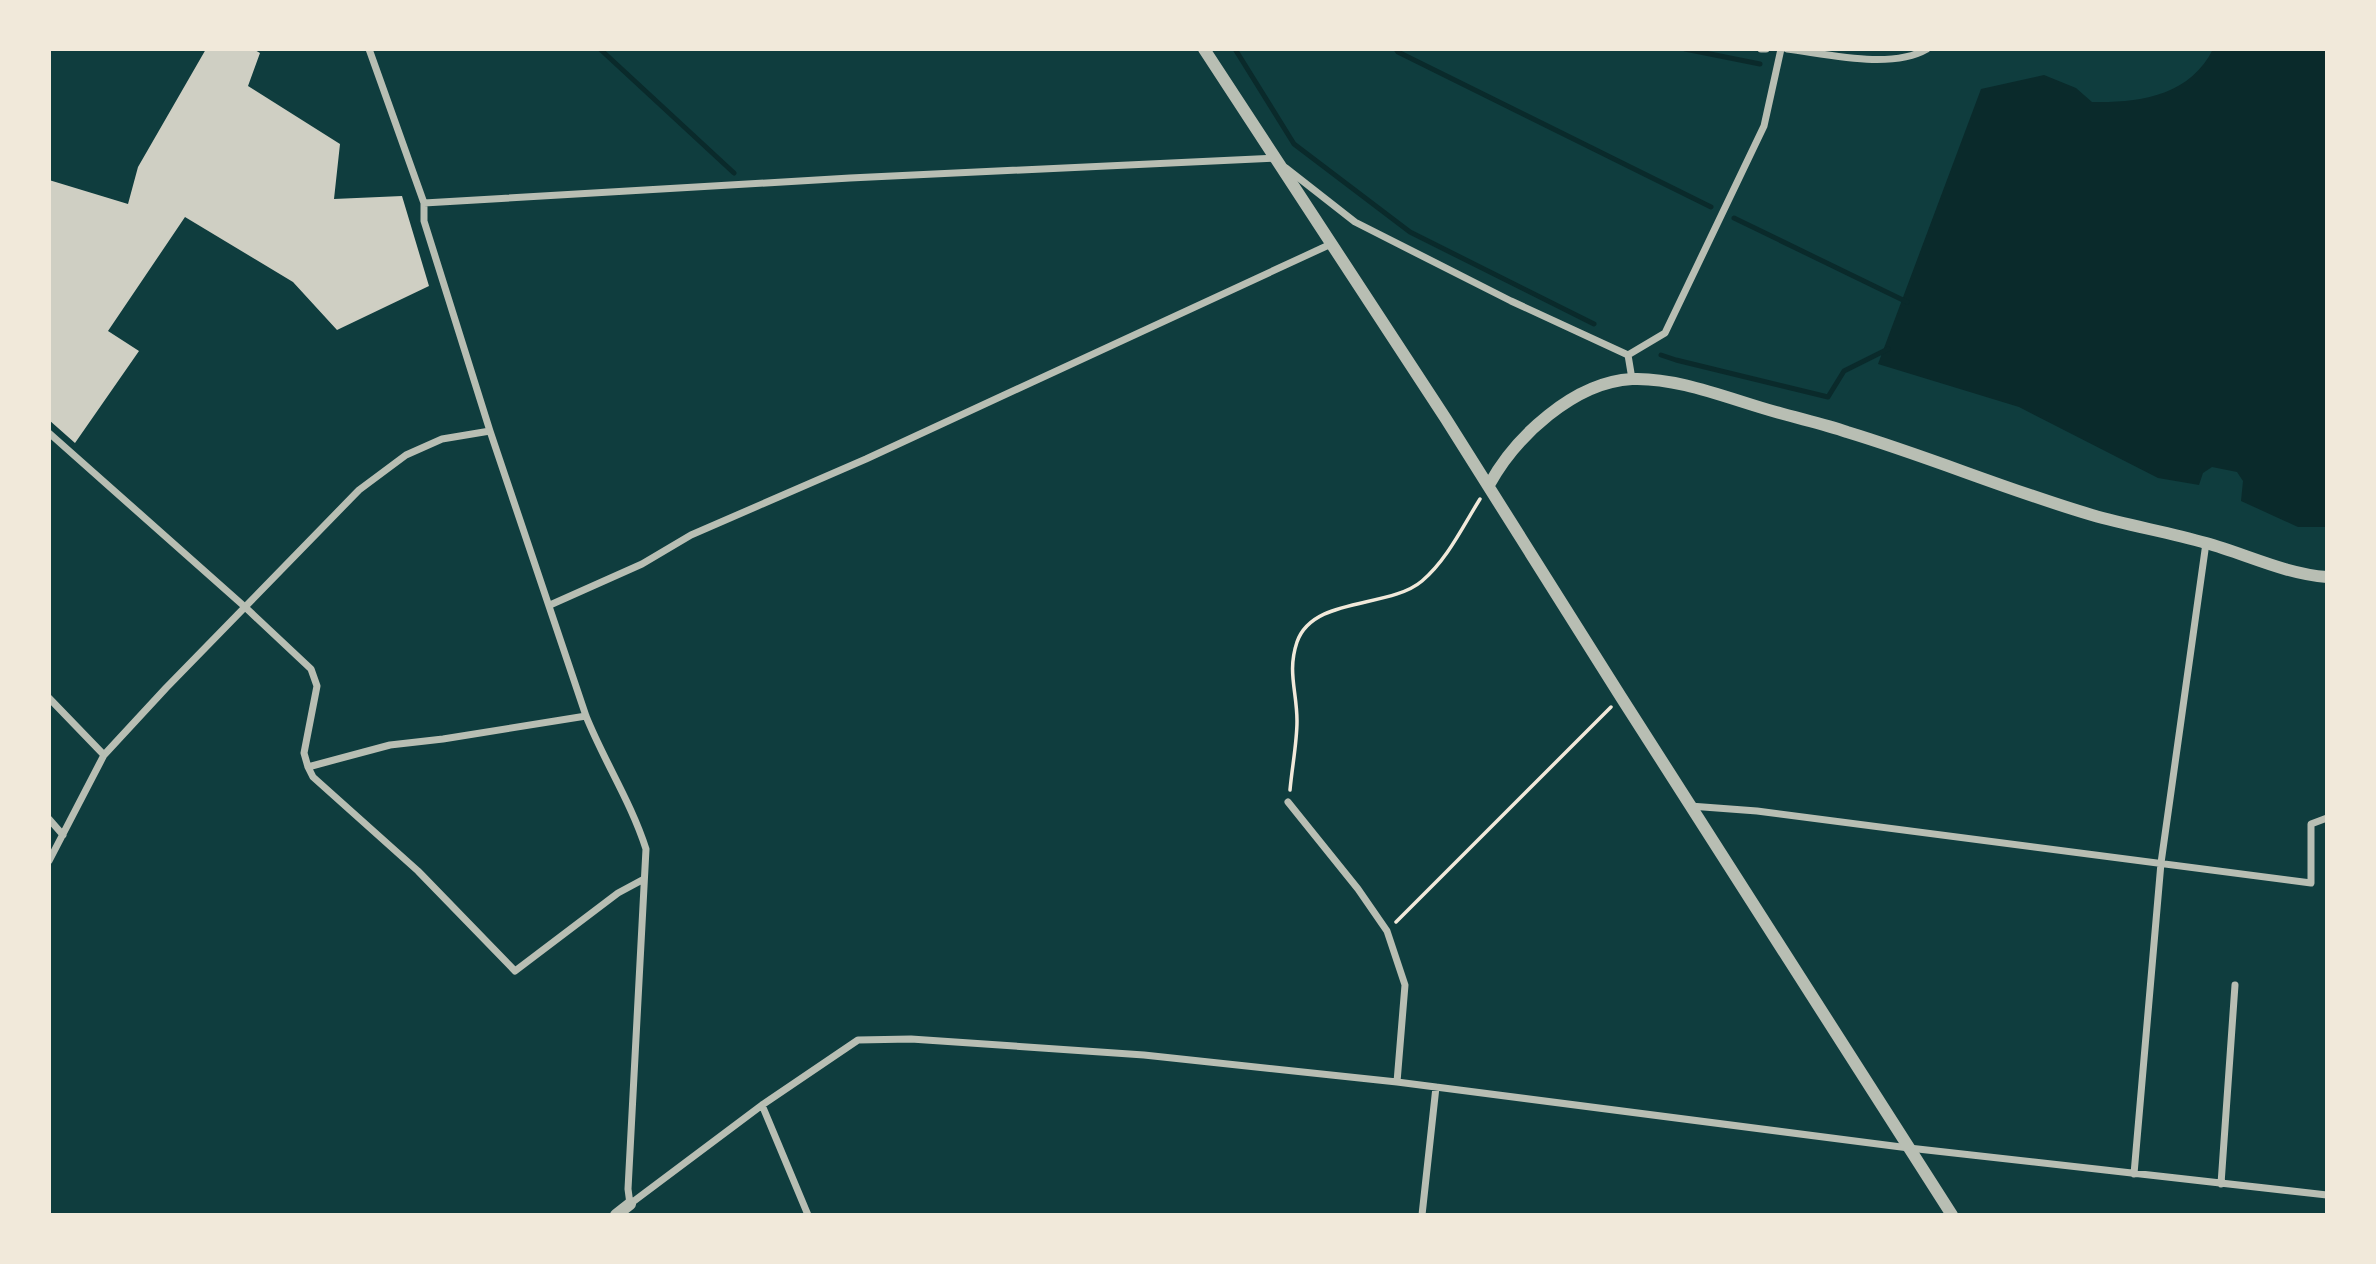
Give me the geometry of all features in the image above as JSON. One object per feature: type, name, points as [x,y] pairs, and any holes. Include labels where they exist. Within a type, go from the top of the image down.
[{"type":"street","points":[[369,49],[424,203],[424,220],[490,432],[586,716],[596,742],[638,823],[646,849],[628,1189],[630,1204]]},
{"type":"street","points":[[1203,49],[1489,485],[1620,697],[1952,1215]]},
{"type":"street","points":[[1761,49],[1766,49]]},
{"type":"street","points":[[1628,355],[1665,332],[1765,126],[1781,49]]},
{"type":"street","points":[[1787,49],[1862,59],[1908,56],[1927,49]]},
{"type":"street","points":[[424,203],[1273,157],[1355,222],[1511,301],[1628,355]]},
{"type":"street","points":[[550,605],[642,564],[691,535],[866,459],[1331,244]]},
{"type":"street","points":[[1628,355],[1632,379]]},
{"type":"street","points":[[1489,485],[1500,465],[1519,444],[1565,403],[1585,391],[1632,379],[1694,388],[1848,432],[2093,516],[2206,543],[2303,575],[2327,577]]},
{"type":"street","points":[[49,861],[104,755],[359,490],[406,455],[442,439],[490,432]]},
{"type":"street","points":[[49,433],[246,607],[311,669],[317,686],[304,753],[313,777],[418,871],[515,971],[618,893],[644,879]]},
{"type":"street","points":[[2134,1174],[2161,863],[2206,543]]},
{"type":"street","points":[[49,698],[104,755]]},
{"type":"street","points":[[308,767],[390,745],[586,716]]},
{"type":"street","points":[[1288,802],[1387,931],[1405,985],[1397,1082]]},
{"type":"street","points":[[1690,806],[1757,811],[2311,883],[2311,824],[2327,818]]},
{"type":"street","points":[[49,819],[63,835]]},
{"type":"street","points":[[2221,1184],[2235,985]]},
{"type":"street","points":[[616,1215],[762,1105],[858,1040],[911,1039],[1144,1055],[1397,1082],[1909,1148],[2327,1195]]},
{"type":"street","points":[[1422,1215],[1436,1087]]},
{"type":"street","points":[[762,1105],[808,1215]]},
{"type":"path","points":[[1288,802],[1297,720],[1291,668],[1298,639],[1307,626],[1328,611],[1403,593],[1421,582],[1437,566],[1489,485]]},
{"type":"path","points":[[1387,931],[1620,697]]},
{"type":"water","points":[[2213,49],[2327,49],[2327,527],[2298,527],[2241,501],[2243,481],[2237,472],[2212,467],[2203,473],[2199,485],[2158,478],[2019,407],[1878,364],[1981,89],[2044,75],[2076,88],[2092,102],[2128,101],[2177,87],[2203,65]]},
{"type":"building","points":[[206,49],[253,49],[260,53],[248,86],[340,144],[334,199],[402,196],[429,286],[337,330],[293,282],[185,217],[108,331],[139,351],[75,443],[49,420],[49,180],[128,204],[138,167]]},
{"type":"waterway","points":[[600,49],[734,173]]},
{"type":"waterway","points":[[1235,49],[1294,144],[1410,232],[1594,324]]},
{"type":"waterway","points":[[1396,49],[1711,207]]},
{"type":"waterway","points":[[1685,49],[1760,64]]},
{"type":"waterway","points":[[1734,218],[1907,302]]},
{"type":"waterway","points":[[1661,355],[1828,397],[1844,371],[1888,349]]}]
